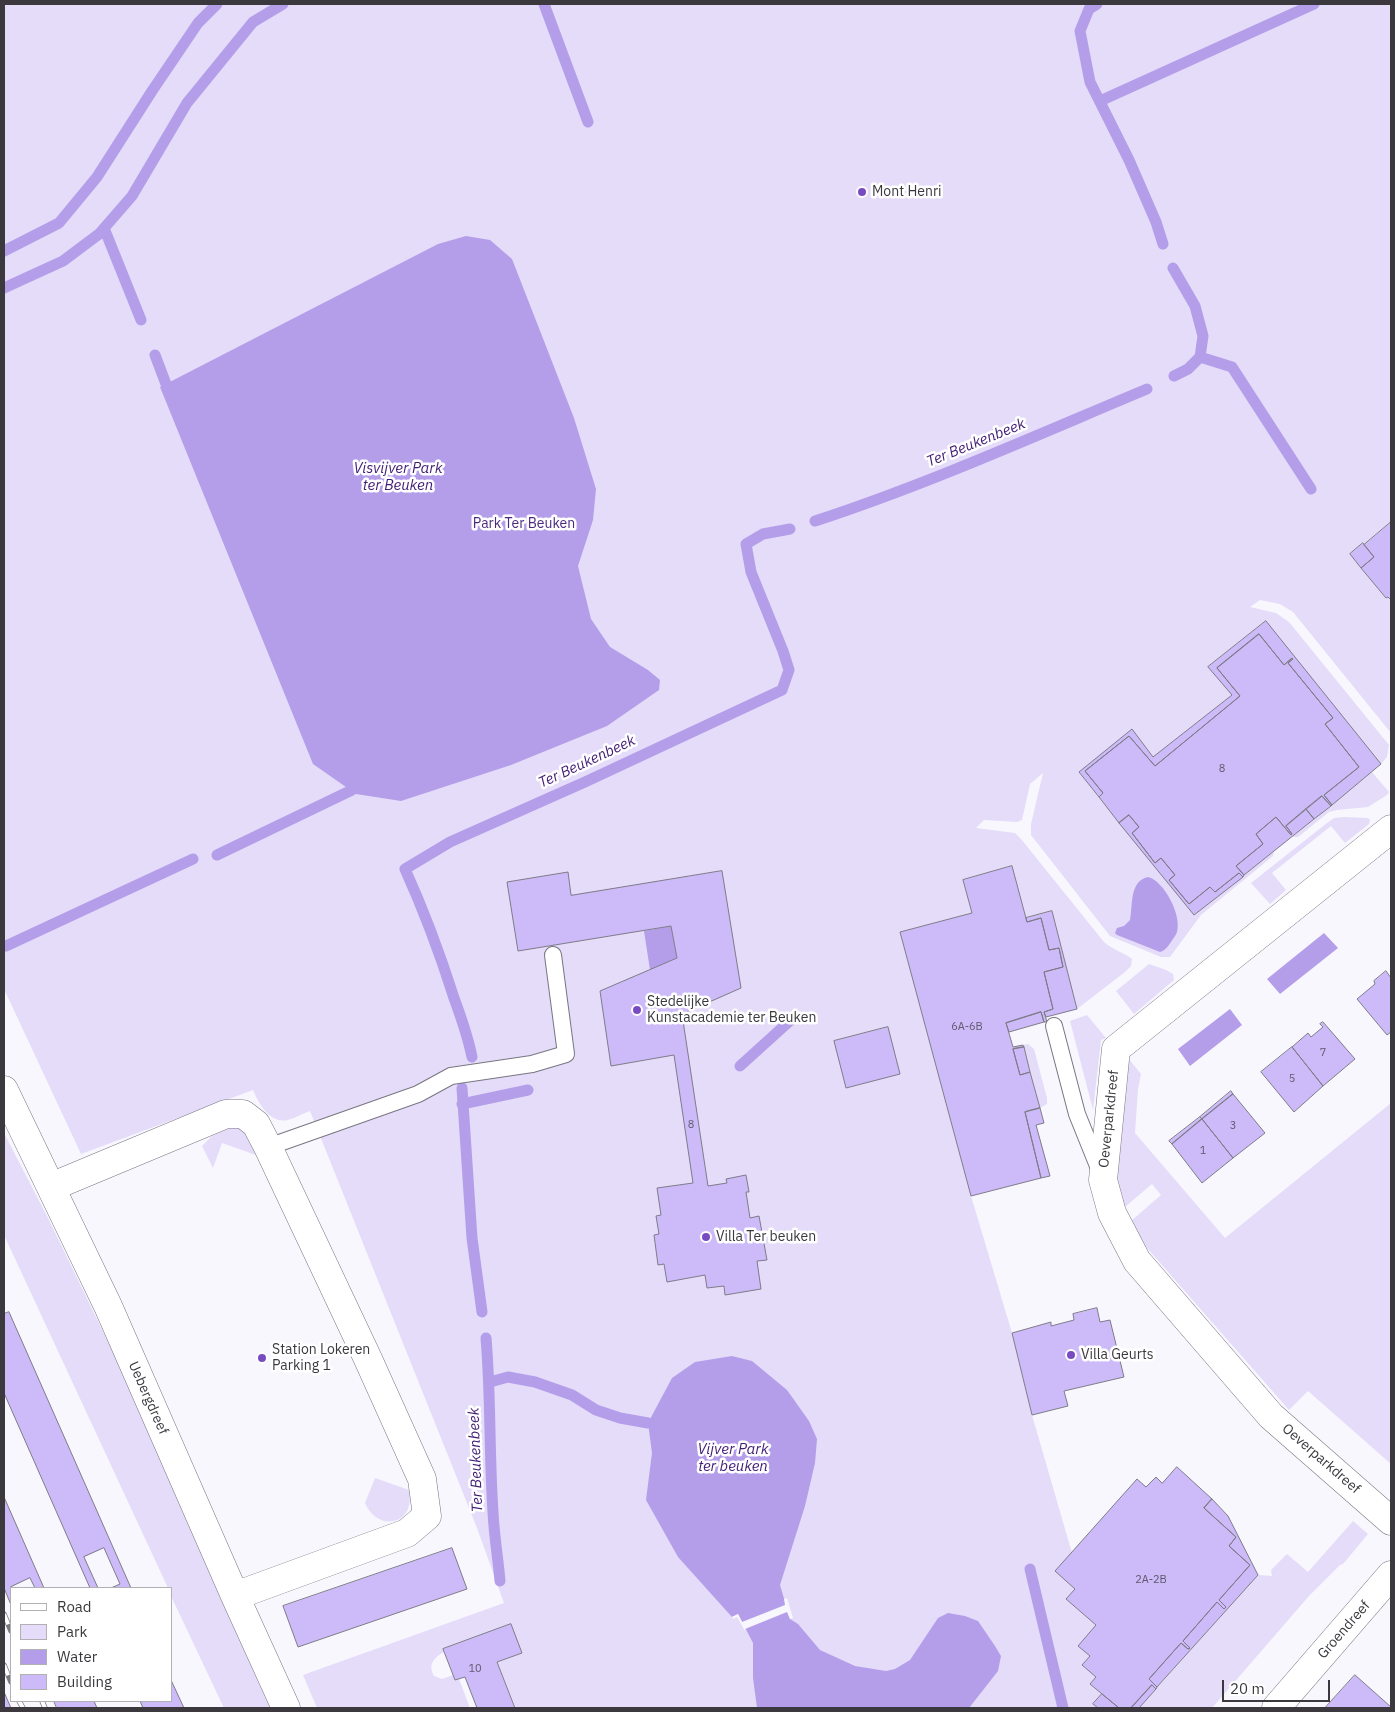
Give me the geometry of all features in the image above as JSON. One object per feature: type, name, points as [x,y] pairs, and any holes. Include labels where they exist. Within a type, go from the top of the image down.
[{"type":"street","name":"Oeverparkdreef","points":[[1391,829],[1116,1049],[1104,1180],[1112,1213],[1137,1261],[1271,1416],[1391,1520]]},
{"type":"street","name":"Uebergdreef","points":[[4,1090],[108,1306],[286,1708]]},
{"type":"street","points":[[51,1187],[226,1114],[244,1114],[256,1124],[268,1147],[364,1350],[422,1479],[427,1516],[407,1533],[235,1596]]},
{"type":"street","name":"Groendreef","points":[[1276,1708],[1391,1575]]},
{"type":"lane","points":[[268,1147],[418,1094],[451,1076],[532,1064],[566,1054],[553,955]]},
{"type":"lane","points":[[1054,1026],[1077,1114],[1104,1180]]},
{"type":"green space","name":"Park Ter Beuken","points":[[4,4],[1391,4],[1391,525],[1390,523],[1350,554],[1386,598],[1388,597],[1391,600],[1391,733],[1293,612],[1280,604],[1260,600],[1250,607],[1276,613],[1289,622],[1389,745],[1387,757],[1381,764],[1266,622],[1232,695],[1153,757],[1132,730],[1079,772],[1194,915],[1274,851],[1273,856],[1201,915],[1170,957],[1161,957],[1110,936],[1031,835],[1031,824],[1043,773],[1030,784],[1022,820],[1017,822],[984,820],[976,828],[1015,833],[1104,942],[1132,959],[1131,966],[1077,1009],[1052,911],[1026,918],[1012,867],[963,880],[972,913],[900,932],[971,1196],[1012,1333],[1032,1415],[1072,1553],[1075,1589],[1067,1599],[1096,1625],[1078,1646],[1090,1656],[1082,1665],[1096,1677],[1090,1684],[1102,1694],[1093,1704],[1098,1708],[516,1708],[497,1662],[522,1653],[443,1649],[444,1652],[433,1662],[432,1672],[434,1676],[442,1679],[453,1675],[455,1680],[459,1679],[470,1708],[317,1708],[303,1675],[504,1603],[477,1528],[310,1111],[288,1120],[276,1119],[262,1107],[253,1090],[81,1154],[4,989]]},
{"type":"green space","points":[[1372,772],[1389,792],[1387,795],[1368,807],[1329,812],[1298,837],[1292,837]]},
{"type":"green space","points":[[1334,818],[1368,818],[1370,820],[1369,824],[1345,843],[1331,826],[1272,873],[1286,890],[1270,904],[1251,883]]},
{"type":"green space","points":[[1149,964],[1173,974],[1174,980],[1134,1014],[1116,991]]},
{"type":"green space","points":[[1087,1015],[1106,1038],[1101,1040],[1093,1110],[1070,1021]]},
{"type":"green space","points":[[1028,1044],[1034,1049],[1047,1098],[1047,1104],[1040,1108],[1023,1045]]},
{"type":"green space","points":[[1128,1058],[1141,1074],[1135,1133],[1225,1238],[1391,1103],[1391,1464],[1308,1391],[1289,1410],[1147,1248],[1131,1221],[1161,1195],[1152,1184],[1125,1207],[1116,1179]]},
{"type":"green space","points":[[233,1127],[244,1128],[256,1155],[222,1143],[213,1168],[202,1146],[212,1136]]},
{"type":"green space","points":[[4,1133],[48,1218],[124,1375],[271,1708],[224,1708],[172,1598],[172,1587],[168,1587],[4,1235]]},
{"type":"green space","points":[[375,1478],[409,1490],[410,1502],[407,1511],[402,1517],[394,1521],[386,1521],[378,1519],[371,1512],[365,1503]]},
{"type":"green space","points":[[1353,1521],[1368,1534],[1343,1564],[1309,1596],[1212,1708],[1139,1708],[1258,1575],[1272,1576],[1271,1570],[1287,1554],[1308,1572]]},
{"type":"water","name":"Visvijver Park ter Beuken","points":[[466,236],[490,240],[512,259],[574,418],[596,489],[593,520],[578,566],[591,619],[610,647],[648,670],[660,680],[659,690],[607,726],[511,765],[401,801],[356,794],[313,764],[160,387],[438,244]]},
{"type":"water","points":[[1148,877],[1160,885],[1166,892],[1177,917],[1177,933],[1167,948],[1160,952],[1115,933],[1117,928],[1124,926],[1130,920],[1135,889],[1142,879]]},
{"type":"water","points":[[671,926],[677,958],[650,970],[644,931]]},
{"type":"water","points":[[1324,933],[1338,948],[1280,994],[1267,979]]},
{"type":"water","points":[[1230,1009],[1242,1025],[1190,1066],[1178,1049]]},
{"type":"water","name":"Vijver Park ter beuken","points":[[732,1356],[752,1361],[787,1390],[809,1421],[817,1439],[815,1463],[805,1506],[780,1585],[790,1619],[798,1624],[820,1650],[855,1666],[886,1671],[895,1669],[910,1660],[938,1618],[948,1613],[978,1621],[1001,1656],[998,1671],[969,1708],[757,1708],[753,1678],[753,1643],[738,1614],[732,1617],[678,1557],[646,1500],[652,1453],[648,1423],[672,1378],[695,1362]]},
{"type":"pier","points":[[787,1598],[793,1618],[790,1619],[787,1612],[745,1629],[745,1631],[737,1617],[733,1619],[732,1617],[738,1614],[742,1622],[785,1605],[784,1599]]},
{"type":"building","points":[[1390,523],[1391,600],[1388,597],[1386,598],[1361,568],[1374,557],[1364,545]]},
{"type":"building","points":[[1363,543],[1374,557],[1361,568],[1350,554]]},
{"type":"building","points":[[1266,621],[1381,764],[1332,805],[1324,795],[1359,767],[1325,724],[1333,718],[1288,663],[1293,659],[1284,665],[1259,634],[1217,668],[1240,696],[1155,766],[1129,736],[1085,771],[1103,793],[1099,797],[1079,772],[1132,729],[1153,757],[1232,695],[1208,667]]},
{"type":"building","points":[[1259,634],[1284,665],[1293,659],[1288,663],[1333,718],[1325,724],[1359,767],[1324,795],[1331,806],[1322,796],[1286,826],[1291,835],[1276,817],[1256,834],[1263,844],[1236,866],[1244,875],[1243,877],[1239,873],[1215,892],[1210,887],[1189,904],[1169,880],[1175,875],[1161,858],[1155,863],[1132,833],[1139,827],[1129,815],[1119,823],[1099,797],[1103,793],[1085,771],[1129,736],[1155,766],[1240,696],[1217,668]]},
{"type":"building","points":[[1322,796],[1331,806],[1314,819],[1306,809]]},
{"type":"building","points":[[1306,809],[1314,819],[1244,875],[1236,866],[1263,844],[1256,834],[1276,817],[1291,835],[1286,826]]},
{"type":"building","points":[[1129,815],[1139,827],[1132,833],[1155,863],[1161,858],[1175,875],[1169,880],[1189,904],[1210,887],[1215,892],[1239,873],[1243,877],[1194,915],[1119,823]]},
{"type":"building","points":[[1012,866],[1027,922],[1041,918],[1049,950],[1059,948],[1063,967],[1044,972],[1053,1009],[1044,1012],[1047,1022],[1044,1022],[1041,1012],[1006,1023],[1013,1047],[1023,1045],[1024,1047],[1013,1049],[1020,1075],[1030,1072],[1040,1108],[1025,1112],[1041,1178],[971,1196],[900,932],[972,913],[963,880]]},
{"type":"building","points":[[722,871],[741,988],[682,1014],[708,1186],[727,1183],[726,1179],[746,1175],[749,1192],[746,1192],[750,1218],[759,1216],[767,1260],[757,1261],[761,1289],[725,1295],[724,1286],[707,1288],[705,1275],[667,1282],[664,1264],[658,1265],[654,1235],[659,1234],[656,1216],[661,1215],[657,1188],[693,1183],[674,1055],[611,1066],[600,991],[677,958],[671,926],[518,951],[507,882],[568,872],[571,895]]},
{"type":"building","points":[[1052,911],[1077,1009],[1046,1017],[1044,1012],[1053,1009],[1044,972],[1063,967],[1059,948],[1049,950],[1041,918],[1027,922],[1026,918]]},
{"type":"building","points":[[1386,971],[1391,978],[1391,1032],[1387,1035],[1357,999],[1375,984],[1374,981]]},
{"type":"building","points":[[1041,1012],[1044,1022],[1009,1032],[1006,1023]]},
{"type":"building","points":[[1323,1022],[1355,1059],[1323,1086],[1292,1047],[1308,1033],[1311,1037],[1323,1027],[1320,1024]]},
{"type":"building","points":[[888,1027],[900,1074],[846,1088],[834,1041]]},
{"type":"building","points":[[1024,1047],[1030,1072],[1020,1075],[1013,1049]]},
{"type":"building","points":[[1292,1047],[1323,1086],[1294,1112],[1261,1072]]},
{"type":"building","points":[[1231,1091],[1233,1094],[1202,1119],[1200,1117]]},
{"type":"building","points":[[1233,1094],[1265,1133],[1233,1158],[1202,1119]]},
{"type":"building","points":[[1040,1108],[1044,1123],[1036,1125],[1050,1176],[1041,1178],[1025,1112]]},
{"type":"building","points":[[1200,1117],[1202,1119],[1172,1144],[1169,1141]]},
{"type":"building","points":[[1202,1119],[1233,1158],[1202,1183],[1172,1144]]},
{"type":"building","points":[[1097,1308],[1100,1322],[1110,1320],[1124,1377],[1064,1391],[1068,1406],[1032,1415],[1012,1333],[1051,1322],[1051,1326],[1074,1320],[1073,1314]]},
{"type":"building","points":[[9,1312],[131,1587],[90,1587],[4,1393],[4,1314]]},
{"type":"building","points":[[1177,1467],[1212,1499],[1204,1508],[1236,1537],[1229,1546],[1250,1565],[1219,1600],[1226,1607],[1224,1609],[1217,1602],[1183,1641],[1190,1648],[1188,1649],[1181,1643],[1149,1679],[1157,1687],[1156,1689],[1152,1685],[1131,1708],[1119,1708],[1090,1684],[1096,1677],[1082,1665],[1090,1656],[1078,1646],[1096,1625],[1066,1599],[1075,1589],[1055,1571],[1137,1479],[1146,1487],[1156,1477],[1162,1483]]},
{"type":"building","points":[[4,1497],[44,1587],[10,1587],[10,1603],[4,1588]]},
{"type":"building","points":[[1212,1499],[1228,1516],[1258,1575],[1157,1687],[1149,1679],[1181,1643],[1188,1649],[1190,1648],[1183,1641],[1217,1602],[1224,1609],[1226,1607],[1219,1600],[1250,1565],[1229,1546],[1236,1537],[1204,1508]]},
{"type":"building","points":[[104,1548],[120,1584],[113,1587],[98,1587],[84,1557]]},
{"type":"building","points":[[452,1548],[467,1589],[298,1647],[283,1606]]},
{"type":"building","points":[[30,1578],[34,1587],[11,1587]]},
{"type":"building","points":[[511,1624],[522,1653],[497,1662],[515,1708],[477,1708],[465,1677],[455,1680],[443,1649]]},
{"type":"building","points":[[1355,1675],[1391,1707],[1391,1708],[1325,1708]]},
{"type":"building","points":[[172,1682],[184,1708],[143,1708],[140,1702],[172,1702]]},
{"type":"building","points":[[1152,1685],[1156,1689],[1139,1708],[1131,1708]]},
{"type":"building","points":[[4,1692],[11,1708],[4,1708]]},
{"type":"building","points":[[1102,1694],[1119,1708],[1098,1708],[1093,1704]]},
{"type":"building","points":[[54,1702],[94,1702],[97,1708],[57,1708]]},
{"type":"waterway","points":[[4,251],[59,223],[97,177],[198,23],[217,4]]},
{"type":"waterway","points":[[4,288],[63,261],[99,234],[132,196],[187,103],[253,22],[283,4]]},
{"type":"waterway","points":[[544,4],[588,122]]},
{"type":"waterway","name":"Ter Beukenbeek","points":[[1097,4],[1089,9],[1080,31],[1090,82],[1129,160],[1156,222],[1163,244]]},
{"type":"waterway","points":[[1100,101],[1314,4]]},
{"type":"waterway","points":[[104,228],[141,320]]},
{"type":"waterway","name":"Ter Beukenbeek","points":[[1173,268],[1195,306],[1203,336],[1200,357],[1188,369],[1174,376]]},
{"type":"waterway","points":[[155,355],[166,384]]},
{"type":"waterway","points":[[1200,357],[1232,367],[1311,489]]},
{"type":"waterway","name":"Ter Beukenbeek","points":[[815,521],[941,475],[1147,389]]},
{"type":"waterway","name":"Ter Beukenbeek","points":[[472,1057],[464,1027],[437,949],[405,869],[450,842],[585,782],[782,690],[789,670],[751,572],[746,544],[763,534],[790,529]]},
{"type":"waterway","points":[[217,855],[352,790]]},
{"type":"waterway","points":[[6,946],[193,859]]},
{"type":"waterway","points":[[740,1066],[793,1018]]},
{"type":"waterway","name":"Ter Beukenbeek","points":[[462,1088],[472,1238],[482,1312]]},
{"type":"waterway","points":[[462,1104],[528,1090]]},
{"type":"waterway","name":"Ter Beukenbeek","points":[[486,1338],[493,1512],[500,1581]]},
{"type":"waterway","points":[[490,1382],[508,1377],[535,1382],[572,1395],[596,1410],[620,1418],[648,1423]]},
{"type":"waterway","points":[[1030,1569],[1063,1708]]},
{"type":"railway","points":[[4,1614],[10,1629]]},
{"type":"railway","points":[[4,1665],[10,1680]]},
{"type":"railway","points":[[20,1702],[23,1708]]},
{"type":"railway","points":[[42,1702],[45,1708]]},
{"type":"place","name":"Mont Henri","points":[[862,192]]},
{"type":"place","name":"Stedelijke Kunstacademie ter Beuken","points":[[637,1010]]},
{"type":"place","name":"Villa Ter beuken","points":[[706,1237]]},
{"type":"place","name":"Villa Geurts","points":[[1071,1355]]},
{"type":"place","name":"Station Lokeren Parking 1","points":[[262,1358]]}]
